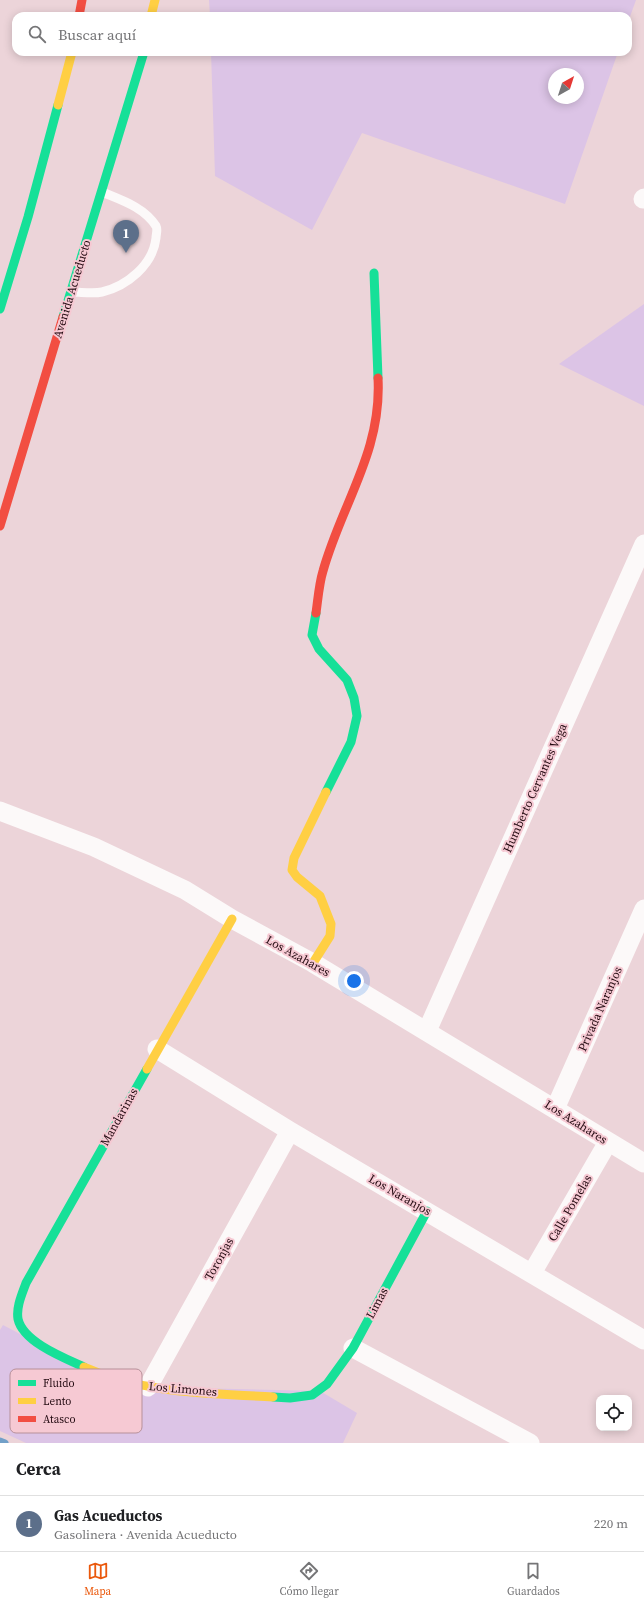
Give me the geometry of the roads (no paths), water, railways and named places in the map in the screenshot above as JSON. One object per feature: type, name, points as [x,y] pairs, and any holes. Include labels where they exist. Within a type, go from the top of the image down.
[{"type":"street","points":[[80,12],[82,0]]},
{"type":"street","points":[[152,12],[154,0]]},
{"type":"street","points":[[0,310],[28,217],[71,56]]},
{"type":"street","name":"Avenida Acueducto","points":[[0,526],[143,56]]},
{"type":"street","points":[[314,963],[330,936],[330,924],[320,896],[297,878],[292,870],[294,858],[351,742],[357,716],[354,698],[347,680],[319,649],[312,635],[323,571],[344,514],[358,482],[376,430],[379,392],[374,273]]},
{"type":"street","name":"Humberto Cervantes Vega","points":[[427,1031],[644,544]]},
{"type":"street","name":"Los Azahares","points":[[0,811],[94,847],[185,890],[232,919],[314,963],[644,1163]]},
{"type":"street","name":"Privada Naranjos","points":[[555,1109],[644,909]]},
{"type":"street","name":"Mandarinas","points":[[18,1319],[21,1297],[26,1283],[157,1049],[232,919]]},
{"type":"street","name":"Los Naranjos","points":[[157,1049],[290,1131],[644,1340]]},
{"type":"street","name":"Toronjas","points":[[148,1387],[290,1131]]},
{"type":"street","name":"Calle Pomelas","points":[[532,1273],[608,1142]]},
{"type":"street","name":"Limas","points":[[320,1391],[327,1384],[353,1348],[427,1211]]},
{"type":"street","name":"Los Limones","points":[[18,1319],[22,1328],[32,1339],[52,1351],[91,1369]]},
{"type":"street","points":[[353,1348],[530,1443]]},
{"type":"street","name":"Los Limones","points":[[142,1385],[290,1398],[312,1395],[320,1391]]},
{"type":"lane","points":[[72,292],[101,292],[115,287],[140,271],[149,259],[155,246],[157,229],[152,221],[134,206],[102,192]]},
{"type":"waterway","points":[[0,1441],[5,1443]]},
{"type":"place","name":"Gas Acueductos","points":[[126,253]]}]
